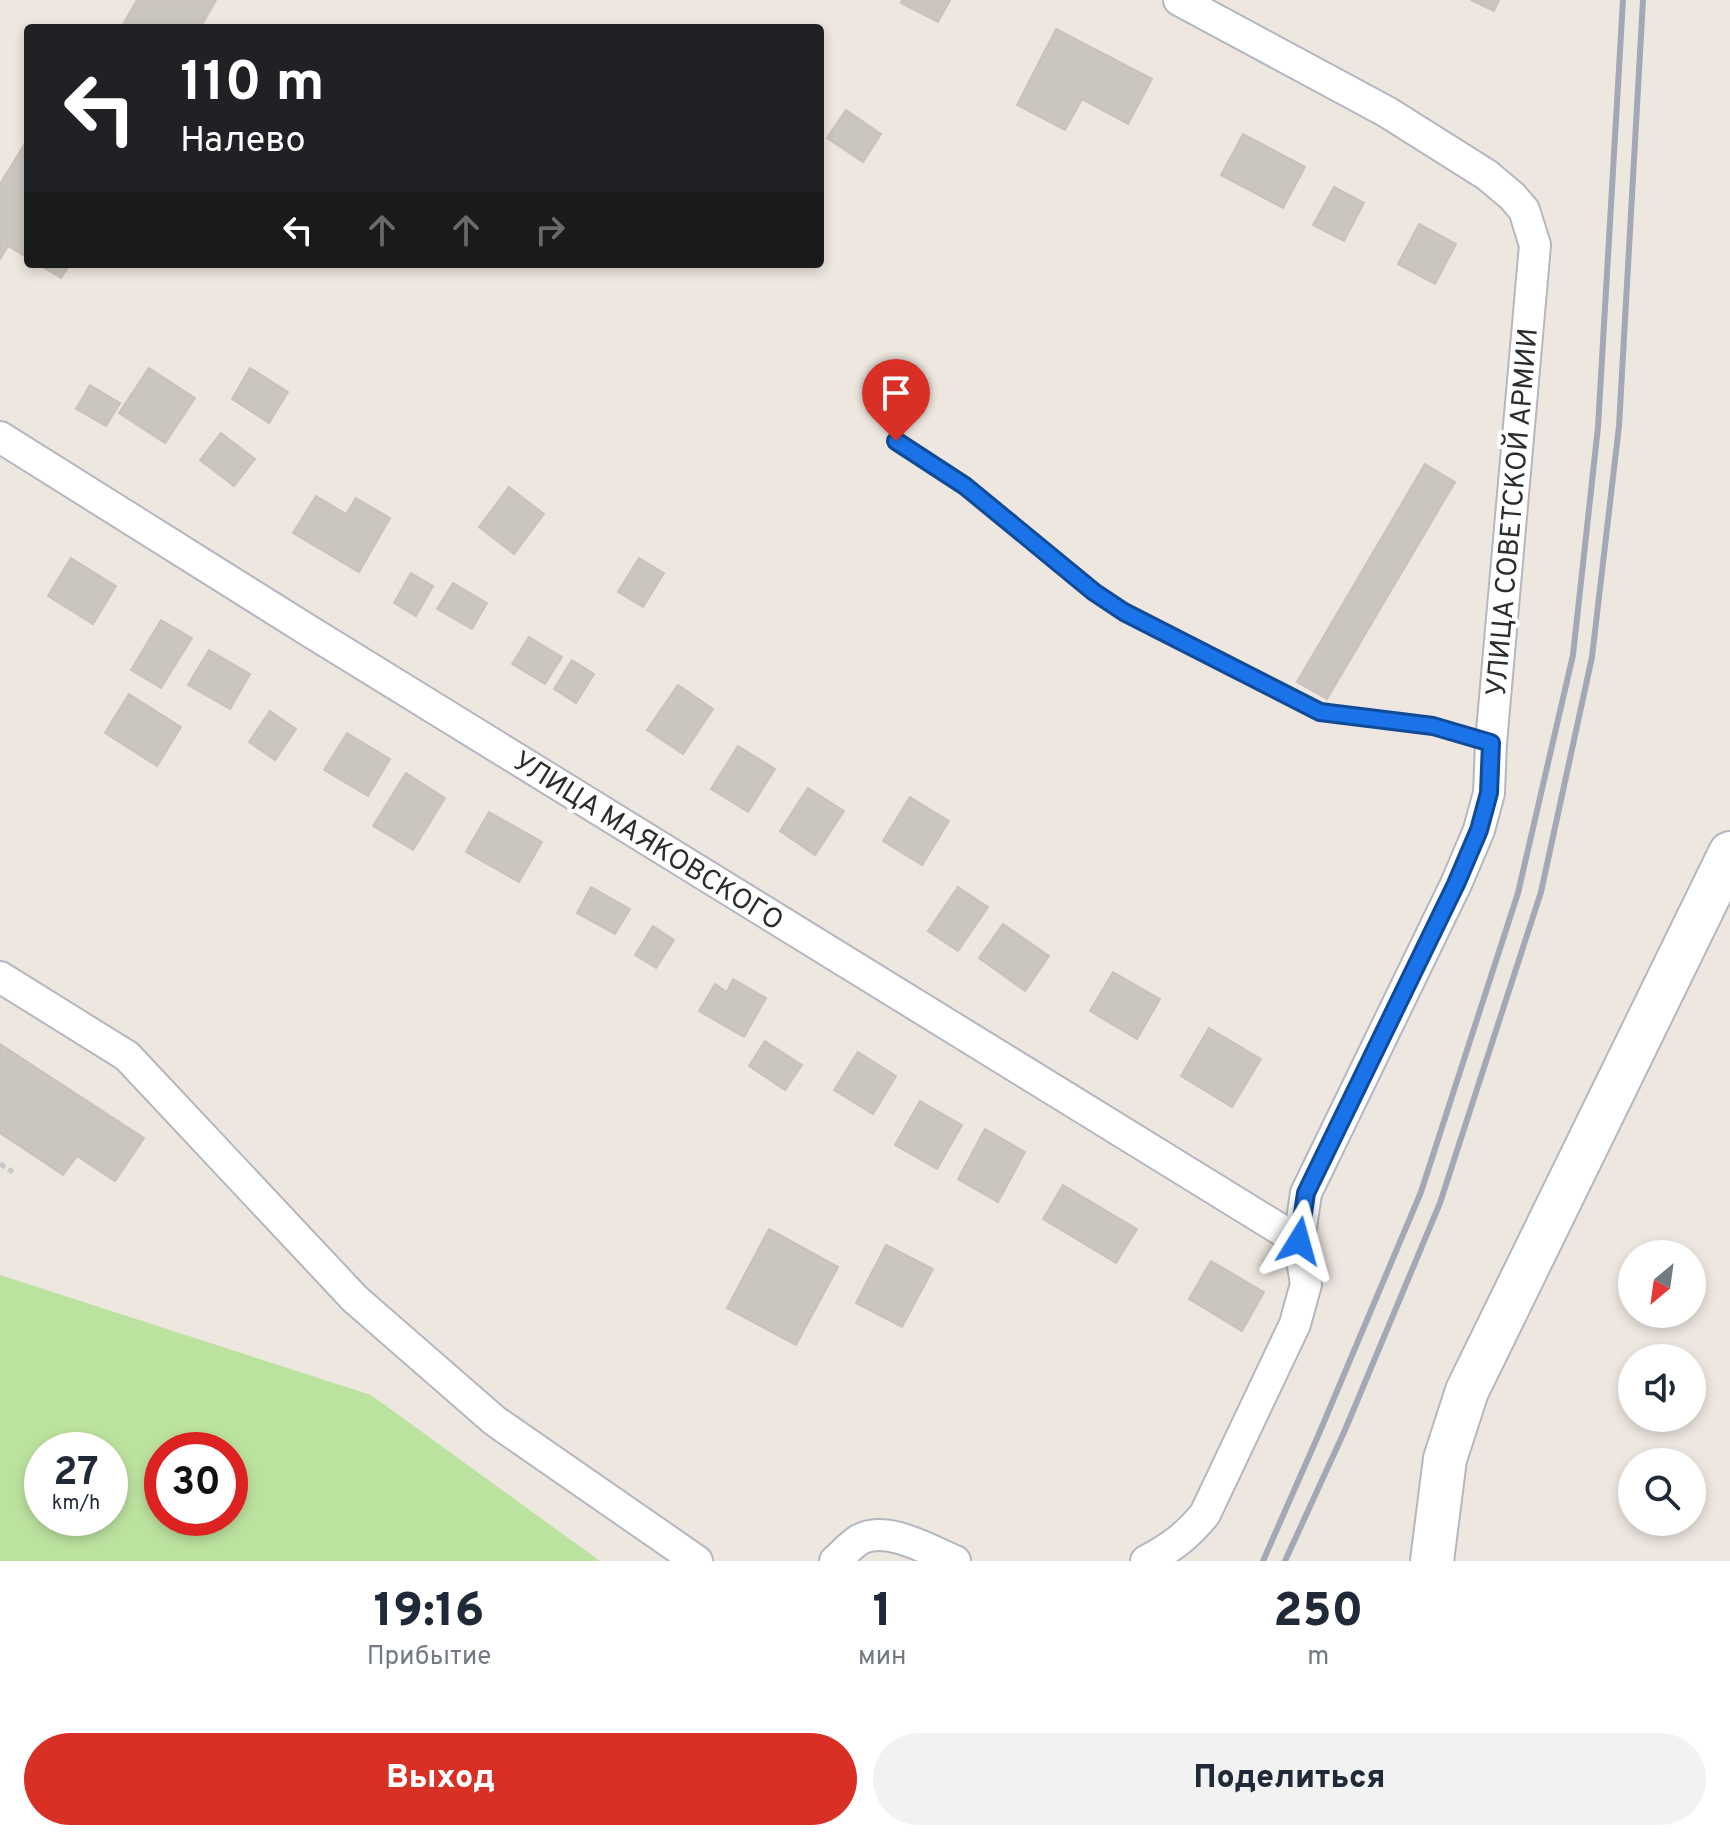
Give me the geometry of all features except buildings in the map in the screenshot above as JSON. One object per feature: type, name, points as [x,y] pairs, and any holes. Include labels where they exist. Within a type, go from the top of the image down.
[{"type":"main road","points":[[1432,1561],[1445,1459],[1467,1391],[1730,853]]},
{"type":"street","name":"УЛИЦА СОВЕТСКОЙ АРМИИ","points":[[1146,1561],[1189,1534],[1205,1514],[1295,1324],[1306,1284],[1299,1241],[1306,1193],[1456,884],[1479,830],[1489,793],[1535,245],[1524,210],[1487,175],[1387,112],[1179,0]]},
{"type":"street","name":"УЛИЦА МАЯКОВСКОГО","points":[[0,437],[1299,1241]]},
{"type":"street","points":[[0,977],[127,1056],[355,1299],[495,1421],[697,1561]]},
{"type":"street","points":[[835,1561],[860,1539],[877,1535],[894,1536],[955,1561]]},
{"type":"lane","points":[[896,441],[965,486],[1094,592],[1124,612],[1320,712],[1433,726],[1491,743]]},
{"type":"path","points":[[0,1164],[13,1172]]},
{"type":"green space","points":[[0,1275],[371,1395],[600,1561],[0,1561]]},
{"type":"railway","points":[[1263,1561],[1421,1192],[1518,893],[1573,655],[1598,427],[1623,0]]},
{"type":"railway","points":[[1285,1561],[1345,1430],[1440,1203],[1541,892],[1592,657],[1619,426],[1643,0]]},
{"type":"route","points":[[896,441],[965,486],[1094,592],[1124,612],[1320,712],[1433,726],[1491,743],[1489,793],[1479,830],[1456,884],[1306,1193],[1299,1241]]}]
